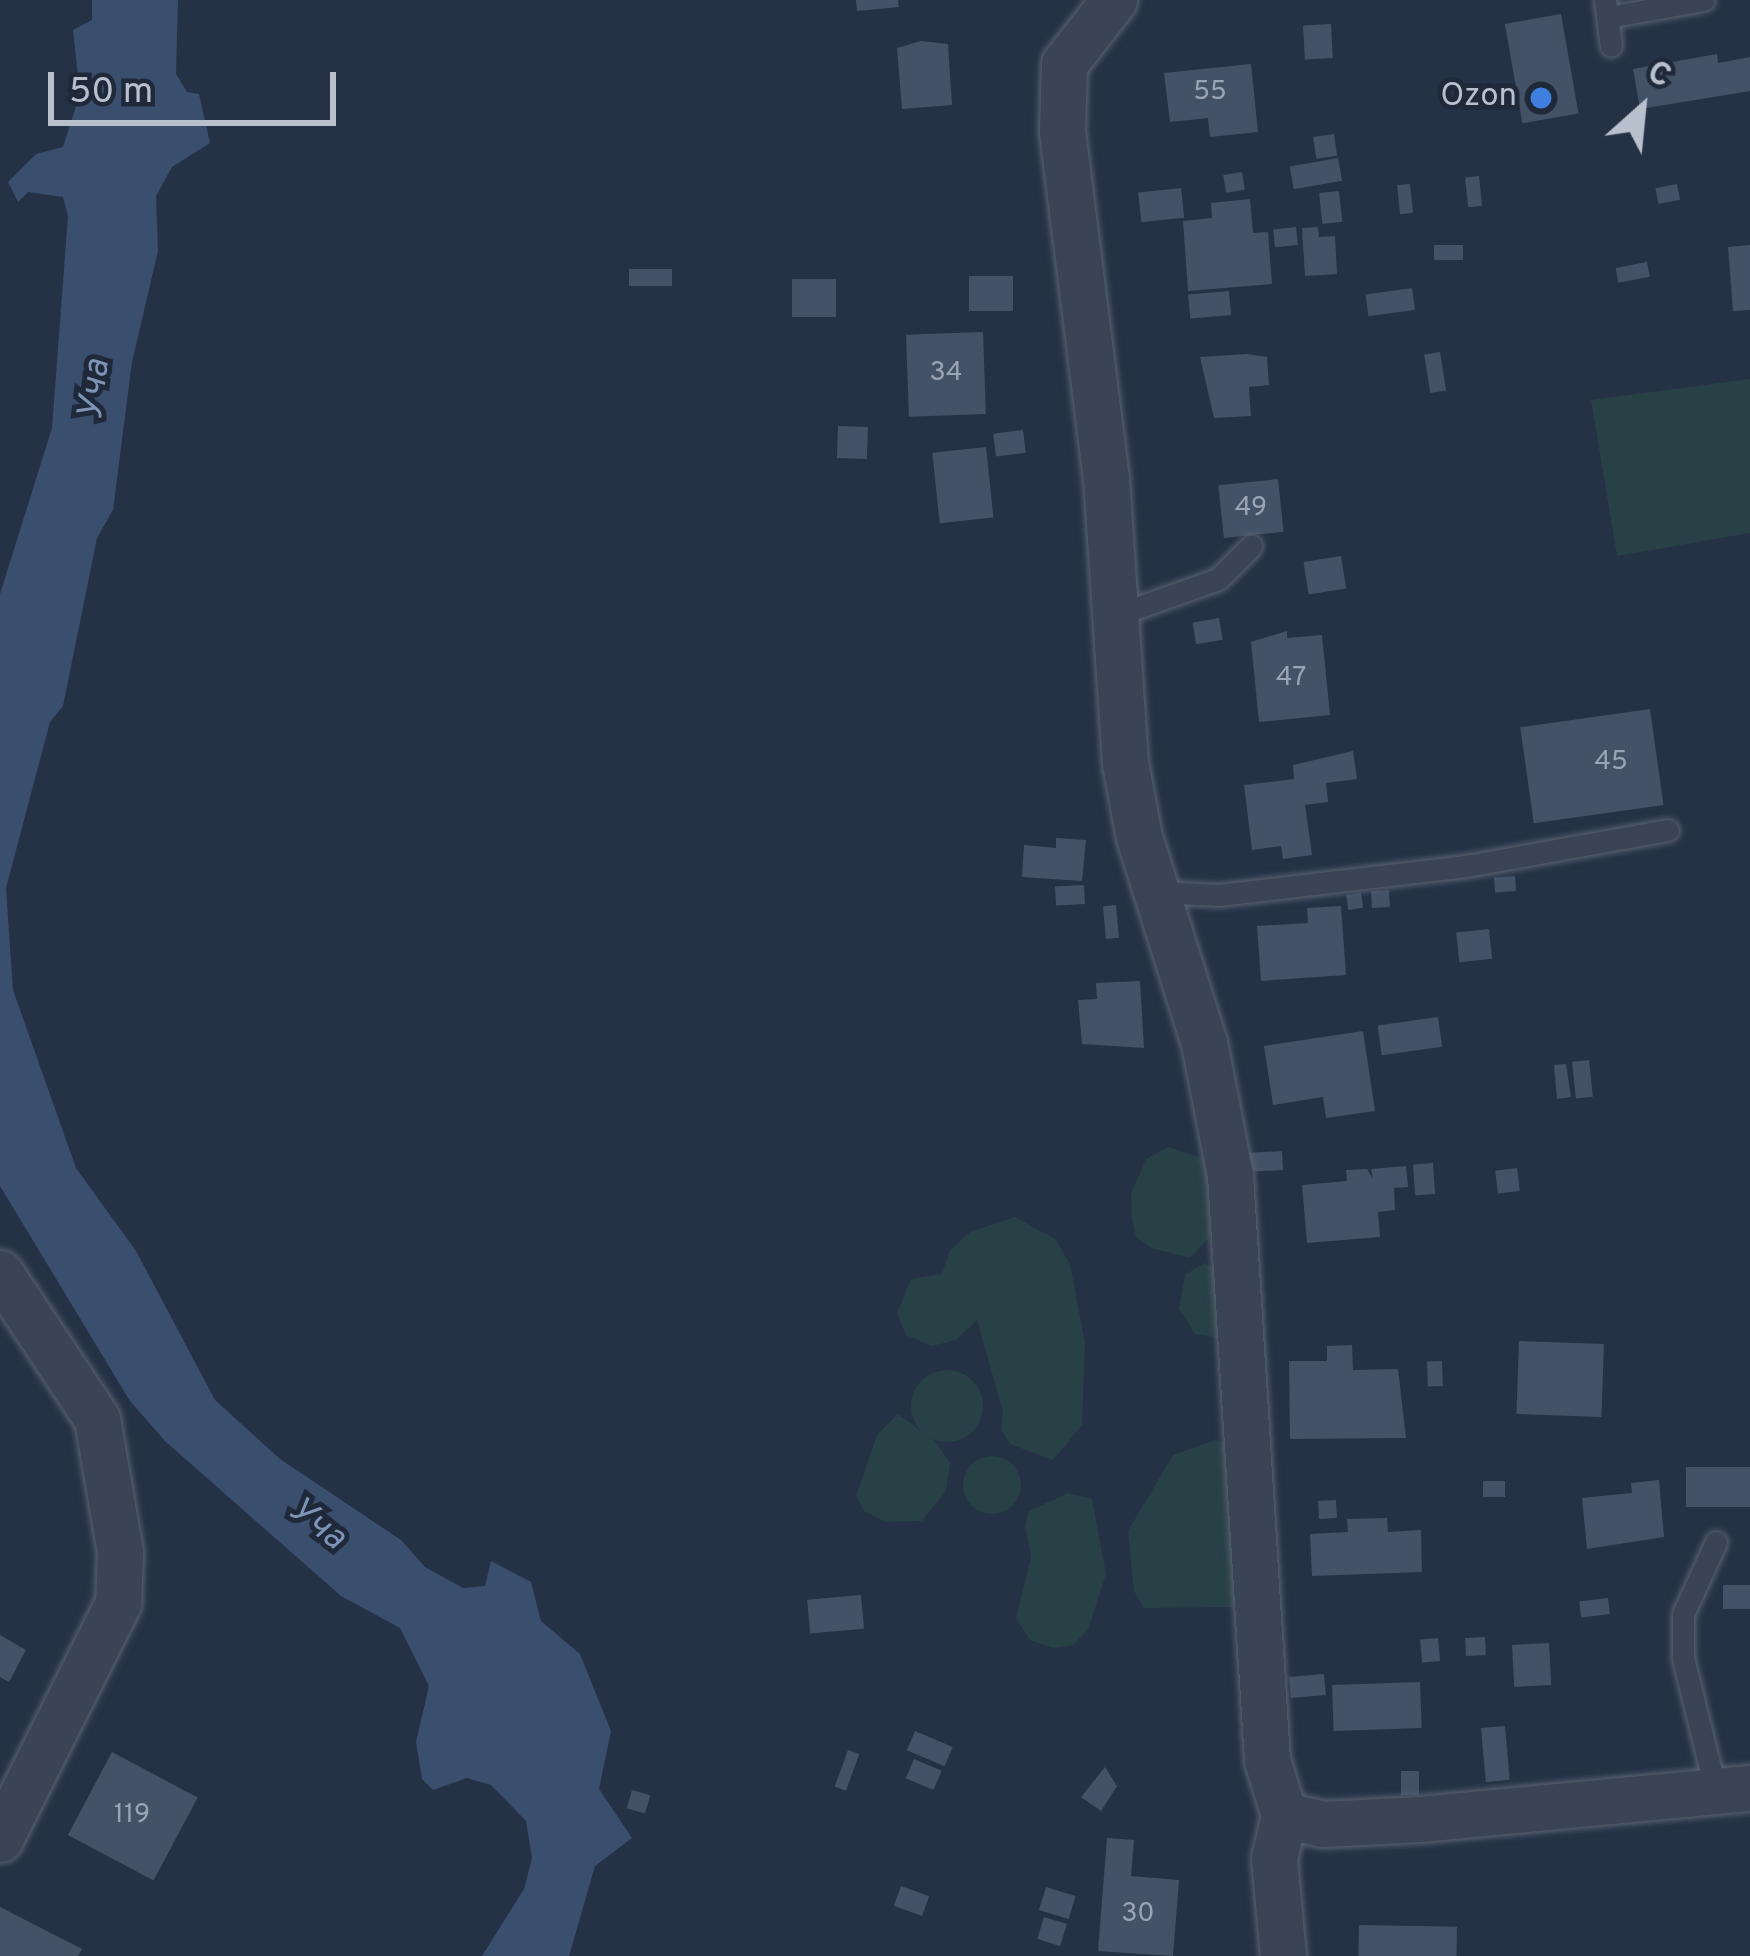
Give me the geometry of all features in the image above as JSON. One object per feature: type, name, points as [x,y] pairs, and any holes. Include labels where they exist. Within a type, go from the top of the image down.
[{"type":"street","points":[[1114,0],[1064,64],[1061,131],[1088,310],[1125,763],[1204,1043],[1230,1175],[1267,1760],[1284,1815],[1274,1859],[1283,1956]]},
{"type":"street","points":[[0,1273],[97,1419],[120,1552],[118,1603],[0,1839]]},
{"type":"street","points":[[1284,1815],[1343,1823],[1733,1790]]},
{"type":"lane","points":[[1611,46],[1607,8],[1703,0]]},
{"type":"lane","points":[[1114,616],[1218,579],[1251,546]]},
{"type":"lane","points":[[1158,892],[1220,895],[1376,877],[1668,830]]},
{"type":"lane","points":[[1716,1542],[1683,1614],[1683,1658],[1733,1790]]},
{"type":"green space","points":[[1750,379],[1750,533],[1617,556],[1591,400]]},
{"type":"green space","points":[[1168,1147],[1205,1159],[1218,1229],[1190,1258],[1151,1248],[1136,1237],[1132,1219],[1131,1194],[1146,1159]]},
{"type":"green space","points":[[1015,1217],[1055,1239],[1070,1264],[1085,1343],[1082,1425],[1053,1460],[1010,1444],[1001,1430],[1003,1412],[977,1320],[956,1340],[932,1346],[906,1335],[897,1313],[911,1279],[942,1274],[950,1250],[970,1232]]},
{"type":"green space","points":[[1204,1263],[1218,1269],[1222,1338],[1195,1334],[1179,1309],[1185,1275]]},
{"type":"green space","points":[[947,1370],[973,1380],[983,1406],[973,1432],[947,1442],[921,1432],[911,1406],[921,1380]]},
{"type":"green space","points":[[898,1414],[934,1440],[950,1463],[946,1491],[922,1521],[886,1522],[864,1511],[856,1496],[877,1435]]},
{"type":"green space","points":[[1215,1440],[1231,1445],[1236,1607],[1144,1608],[1134,1591],[1128,1531],[1173,1455]]},
{"type":"green space","points":[[992,1456],[1012,1465],[1021,1485],[1012,1505],[992,1514],[972,1505],[963,1485],[972,1465]]},
{"type":"green space","points":[[1068,1493],[1092,1499],[1106,1574],[1088,1630],[1073,1645],[1053,1648],[1030,1640],[1016,1618],[1031,1557],[1025,1525],[1029,1511]]},
{"type":"water","name":"Уча","points":[[92,0],[178,0],[176,74],[187,92],[199,94],[210,143],[172,167],[156,196],[158,251],[132,362],[113,510],[97,538],[63,706],[50,722],[6,888],[13,990],[76,1168],[136,1251],[215,1400],[280,1459],[401,1540],[425,1567],[463,1588],[485,1586],[491,1561],[531,1582],[541,1621],[580,1654],[611,1731],[599,1789],[632,1838],[595,1866],[569,1956],[482,1956],[524,1889],[532,1858],[526,1821],[491,1785],[467,1778],[433,1790],[422,1779],[416,1742],[429,1686],[400,1628],[341,1596],[165,1441],[130,1401],[0,1186],[0,594],[52,428],[68,216],[63,197],[28,192],[18,202],[8,182],[36,154],[63,147],[80,94],[73,30],[92,20]]},
{"type":"building","points":[[856,0],[898,0],[899,7],[857,11]]},
{"type":"building","points":[[1561,14],[1579,113],[1522,123],[1505,24]]},
{"type":"building","points":[[1331,24],[1333,58],[1305,59],[1303,25]]},
{"type":"building","points":[[921,41],[948,44],[952,105],[902,109],[897,48]]},
{"type":"building","points":[[1717,54],[1718,63],[1750,57],[1750,91],[1640,109],[1633,69]]},
{"type":"building","points":[[1251,64],[1258,132],[1210,137],[1208,118],[1170,122],[1164,73]]},
{"type":"building","points":[[1334,134],[1337,156],[1316,159],[1313,137]]},
{"type":"building","points":[[1338,158],[1342,181],[1294,189],[1290,167]]},
{"type":"building","points":[[1242,172],[1245,190],[1226,193],[1223,175]]},
{"type":"building","points":[[1479,176],[1482,206],[1468,207],[1465,177]]},
{"type":"building","points":[[1410,184],[1413,213],[1400,214],[1397,185]]},
{"type":"building","points":[[1677,184],[1680,200],[1658,204],[1655,188]]},
{"type":"building","points":[[1181,188],[1184,218],[1141,222],[1138,192]]},
{"type":"building","points":[[1339,191],[1342,222],[1322,224],[1319,193]]},
{"type":"building","points":[[1250,199],[1253,233],[1268,232],[1272,284],[1188,291],[1183,221],[1212,218],[1211,203]]},
{"type":"building","points":[[1296,227],[1298,245],[1275,247],[1273,229]]},
{"type":"building","points":[[1318,227],[1319,237],[1335,236],[1337,274],[1305,276],[1302,228]]},
{"type":"building","points":[[1434,245],[1463,245],[1463,260],[1434,260]]},
{"type":"building","points":[[1750,245],[1750,310],[1733,311],[1728,247]]},
{"type":"building","points":[[1647,262],[1650,277],[1618,283],[1616,268]]},
{"type":"building","points":[[629,269],[672,269],[672,286],[629,286]]},
{"type":"building","points":[[969,276],[1013,276],[1013,311],[969,311]]},
{"type":"building","points":[[792,279],[836,279],[836,317],[792,317]]},
{"type":"building","points":[[1412,288],[1415,310],[1369,316],[1365,295]]},
{"type":"building","points":[[1229,291],[1231,315],[1190,318],[1188,295]]},
{"type":"building","points":[[983,332],[986,414],[909,417],[906,335]]},
{"type":"building","points":[[1440,352],[1446,391],[1430,393],[1424,355]]},
{"type":"building","points":[[1200,357],[1267,357],[1269,385],[1249,387],[1251,416],[1214,418]]},
{"type":"building","points":[[838,426],[868,427],[867,459],[837,458]]},
{"type":"building","points":[[1023,430],[1026,453],[996,456],[993,434]]},
{"type":"building","points":[[986,447],[993,518],[940,523],[932,453]]},
{"type":"building","points":[[1278,479],[1284,532],[1224,538],[1218,485]]},
{"type":"building","points":[[1341,556],[1346,589],[1309,595],[1303,562]]},
{"type":"building","points":[[1219,618],[1223,640],[1196,644],[1192,623]]},
{"type":"building","points":[[1287,631],[1287,638],[1322,635],[1330,715],[1259,722],[1251,642]]},
{"type":"building","points":[[1650,709],[1663,805],[1534,823],[1520,727]]},
{"type":"building","points":[[1353,751],[1357,779],[1326,783],[1328,802],[1305,805],[1312,855],[1283,859],[1281,846],[1252,850],[1244,785],[1294,779],[1293,765]]},
{"type":"building","points":[[1056,838],[1086,840],[1082,881],[1022,877],[1024,845],[1056,848]]},
{"type":"building","points":[[1515,876],[1516,891],[1495,892],[1494,877]]},
{"type":"building","points":[[1084,885],[1085,904],[1056,905],[1055,887]]},
{"type":"building","points":[[1389,890],[1390,907],[1372,908],[1371,891]]},
{"type":"building","points":[[1361,893],[1363,908],[1348,910],[1346,895]]},
{"type":"building","points":[[1116,905],[1119,938],[1106,939],[1103,906]]},
{"type":"building","points":[[1341,906],[1346,975],[1261,981],[1257,926],[1308,923],[1307,908]]},
{"type":"building","points":[[1489,929],[1492,959],[1459,962],[1456,932]]},
{"type":"building","points":[[1140,981],[1144,1048],[1082,1044],[1078,1000],[1097,999],[1096,983]]},
{"type":"building","points":[[1438,1017],[1442,1047],[1382,1055],[1378,1025]]},
{"type":"building","points":[[1363,1031],[1375,1111],[1326,1118],[1323,1097],[1273,1105],[1264,1046]]},
{"type":"building","points":[[1589,1060],[1593,1097],[1576,1099],[1572,1062]]},
{"type":"building","points":[[1566,1064],[1571,1097],[1557,1099],[1554,1065]]},
{"type":"building","points":[[1282,1151],[1283,1170],[1249,1172],[1248,1153]]},
{"type":"building","points":[[1433,1163],[1435,1194],[1415,1195],[1413,1164]]},
{"type":"building","points":[[1406,1166],[1408,1187],[1394,1188],[1395,1210],[1378,1212],[1380,1237],[1307,1243],[1302,1185],[1347,1181],[1346,1170],[1367,1169],[1373,1179],[1371,1169]]},
{"type":"building","points":[[1517,1168],[1520,1191],[1498,1194],[1495,1171]]},
{"type":"building","points":[[1519,1341],[1604,1344],[1601,1417],[1516,1414]]},
{"type":"building","points":[[1352,1345],[1353,1370],[1398,1369],[1406,1438],[1290,1439],[1289,1361],[1327,1361],[1327,1346]]},
{"type":"building","points":[[1442,1361],[1443,1386],[1428,1387],[1427,1362]]},
{"type":"building","points":[[1686,1467],[1750,1467],[1750,1507],[1686,1507]]},
{"type":"building","points":[[1659,1480],[1664,1537],[1587,1549],[1582,1498],[1632,1493],[1631,1483]]},
{"type":"building","points":[[1483,1481],[1505,1481],[1505,1497],[1483,1497]]},
{"type":"building","points":[[1336,1500],[1337,1518],[1319,1519],[1318,1501]]},
{"type":"building","points":[[1387,1518],[1388,1532],[1421,1530],[1422,1572],[1312,1576],[1310,1534],[1348,1532],[1347,1519]]},
{"type":"building","points":[[1723,1585],[1750,1585],[1750,1609],[1723,1609]]},
{"type":"building","points":[[861,1595],[864,1629],[810,1634],[807,1600]]},
{"type":"building","points":[[1608,1598],[1610,1614],[1581,1617],[1579,1602]]},
{"type":"building","points":[[0,1635],[26,1650],[9,1682],[0,1677]]},
{"type":"building","points":[[1485,1637],[1486,1655],[1466,1656],[1465,1638]]},
{"type":"building","points":[[1438,1638],[1440,1661],[1422,1662],[1420,1640]]},
{"type":"building","points":[[1549,1643],[1551,1685],[1514,1687],[1512,1645]]},
{"type":"building","points":[[1324,1674],[1326,1695],[1291,1698],[1289,1677]]},
{"type":"building","points":[[1420,1682],[1422,1728],[1334,1731],[1332,1685]]},
{"type":"building","points":[[1505,1726],[1510,1780],[1486,1782],[1481,1728]]},
{"type":"building","points":[[915,1731],[953,1747],[945,1766],[907,1750]]},
{"type":"building","points":[[848,1750],[859,1754],[846,1791],[835,1787]]},
{"type":"building","points":[[112,1752],[198,1798],[154,1881],[68,1835]]},
{"type":"building","points":[[914,1759],[942,1771],[933,1790],[906,1778]]},
{"type":"building","points":[[1105,1767],[1117,1786],[1101,1811],[1081,1797]]},
{"type":"building","points":[[1401,1771],[1419,1771],[1419,1795],[1401,1795]]},
{"type":"building","points":[[632,1790],[650,1795],[645,1814],[627,1808]]},
{"type":"building","points":[[1107,1838],[1134,1840],[1131,1876],[1179,1880],[1173,1956],[1098,1951]]},
{"type":"building","points":[[901,1886],[929,1896],[922,1916],[894,1906]]},
{"type":"building","points":[[1046,1887],[1076,1896],[1069,1919],[1039,1910]]},
{"type":"building","points":[[0,1907],[82,1949],[78,1956],[0,1956]]},
{"type":"building","points":[[1044,1917],[1067,1924],[1060,1946],[1037,1939]]},
{"type":"building","points":[[1359,1925],[1457,1927],[1456,1956],[1358,1956]]},
{"type":"place","name":"Ozon","points":[[1541,98]]}]
